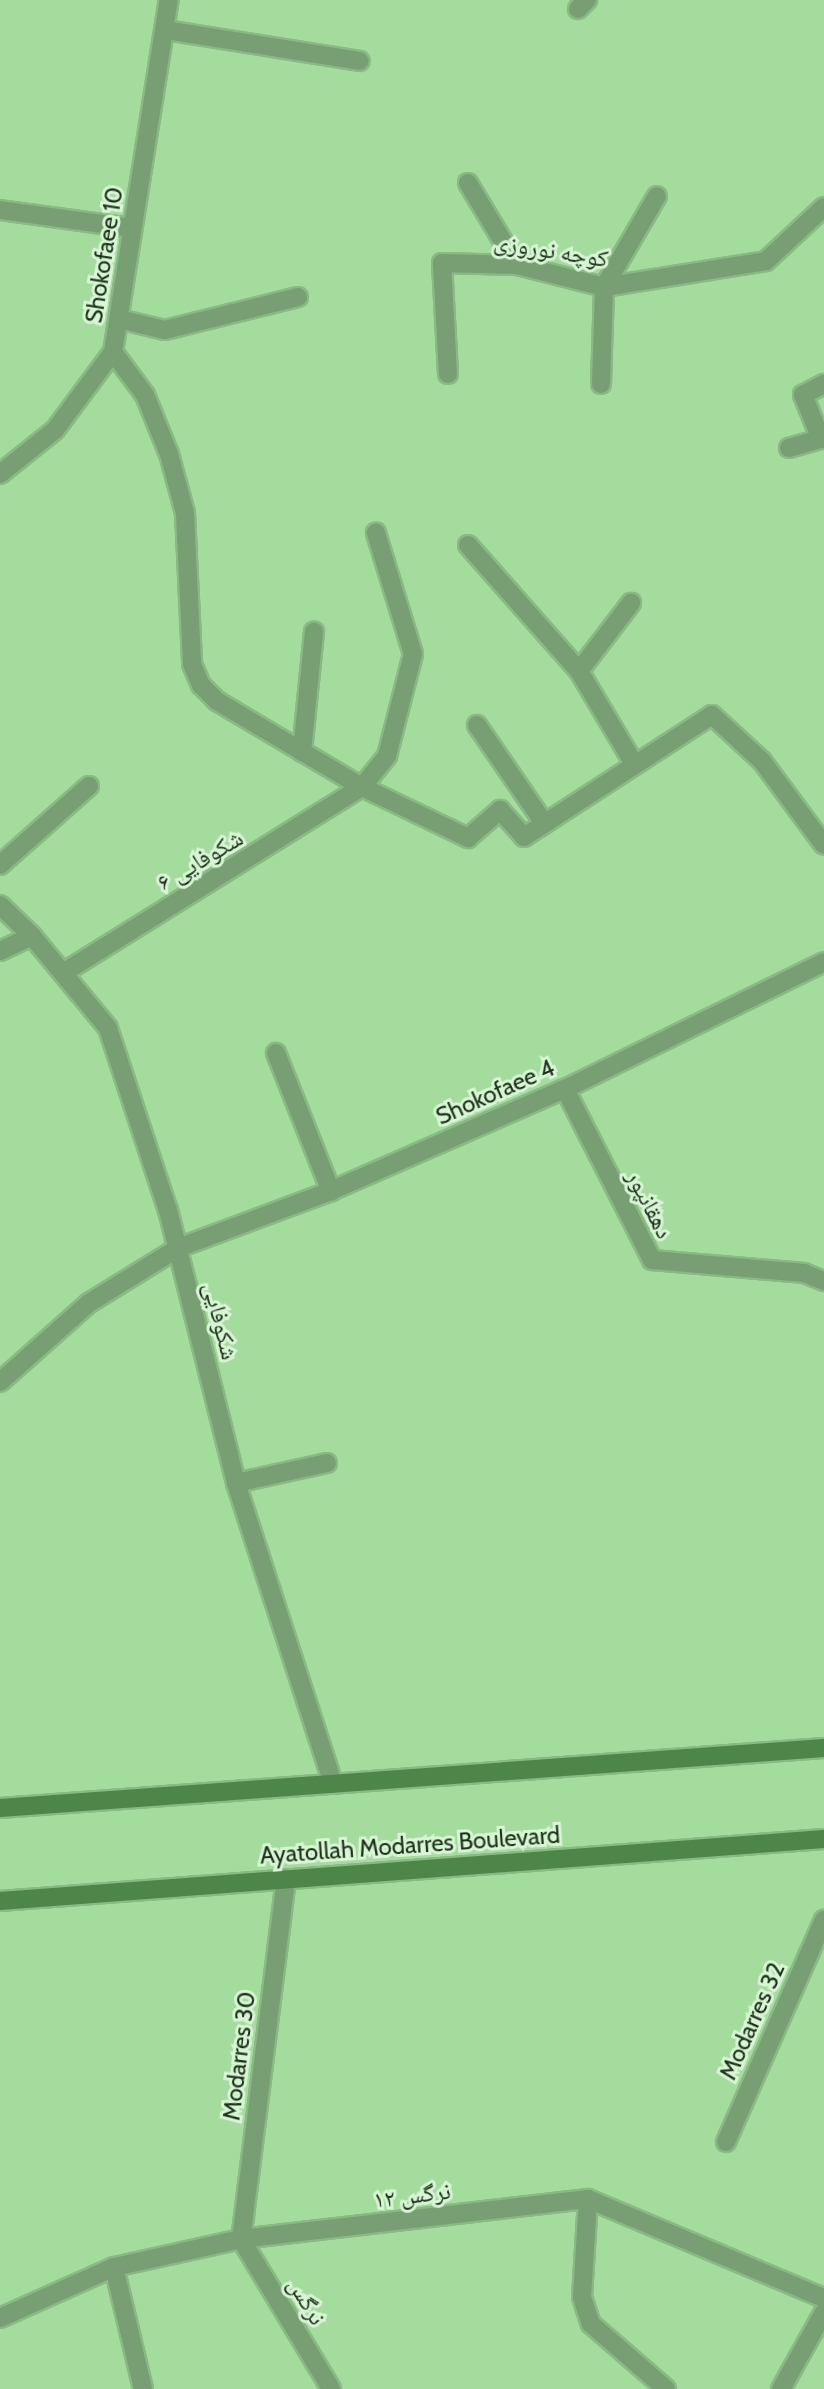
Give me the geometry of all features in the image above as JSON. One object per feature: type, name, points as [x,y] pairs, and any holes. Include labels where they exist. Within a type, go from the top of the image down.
[{"type":"main road","points":[[0,1808],[824,1748]]},
{"type":"main road","name":"Ayatollah Modarres Boulevard","points":[[0,1901],[824,1839]]},
{"type":"street","name":"Shokofaee 10","points":[[0,474],[55,430],[113,352],[169,0]]},
{"type":"street","points":[[166,30],[360,61]]},
{"type":"street","points":[[468,183],[517,265]]},
{"type":"street","points":[[601,384],[604,287],[657,196]]},
{"type":"street","name":"کوچه نوروزی","points":[[448,374],[442,263],[517,265],[604,287],[766,261],[824,207]]},
{"type":"street","points":[[0,210],[132,228]]},
{"type":"street","points":[[119,319],[165,330],[298,297]]},
{"type":"street","points":[[113,352],[145,396],[169,454],[185,513],[189,642],[201,685],[217,701],[362,787],[468,838],[500,810],[524,837],[633,762],[712,715],[762,761],[824,844]]},
{"type":"street","points":[[789,448],[821,439],[803,395],[824,384]]},
{"type":"street","name":"شکوفایی ۶","points":[[63,973],[362,787],[387,756],[413,654],[376,533]]},
{"type":"street","points":[[468,545],[579,671],[633,762]]},
{"type":"street","points":[[579,671],[631,603]]},
{"type":"street","points":[[302,752],[314,632]]},
{"type":"street","points":[[477,725],[544,823]]},
{"type":"street","points":[[0,864],[89,786]]},
{"type":"street","name":"شکوفایی","points":[[0,905],[32,936],[108,1028],[177,1248],[236,1483],[333,1784]]},
{"type":"street","points":[[0,951],[32,936]]},
{"type":"street","name":"Shokofaee 4","points":[[0,1382],[89,1303],[177,1248],[331,1191],[565,1089],[824,962]]},
{"type":"street","points":[[276,1053],[331,1191]]},
{"type":"street","name":"دهقانپور","points":[[565,1089],[652,1260],[804,1273],[824,1281]]},
{"type":"street","points":[[236,1483],[327,1463]]},
{"type":"street","name":"Modarres 30","points":[[240,2239],[286,1879]]},
{"type":"street","name":"Modarres 32","points":[[726,2142],[824,1920]]},
{"type":"street","points":[[588,2199],[582,2297],[591,2325],[666,2389]]},
{"type":"street","name":"نرگس ۱۲","points":[[0,2318],[114,2267],[240,2239],[588,2199],[824,2298]]},
{"type":"street","name":"نرگس","points":[[240,2239],[331,2389]]},
{"type":"street","points":[[114,2267],[143,2389]]},
{"type":"street","points":[[781,2389],[824,2312]]}]
